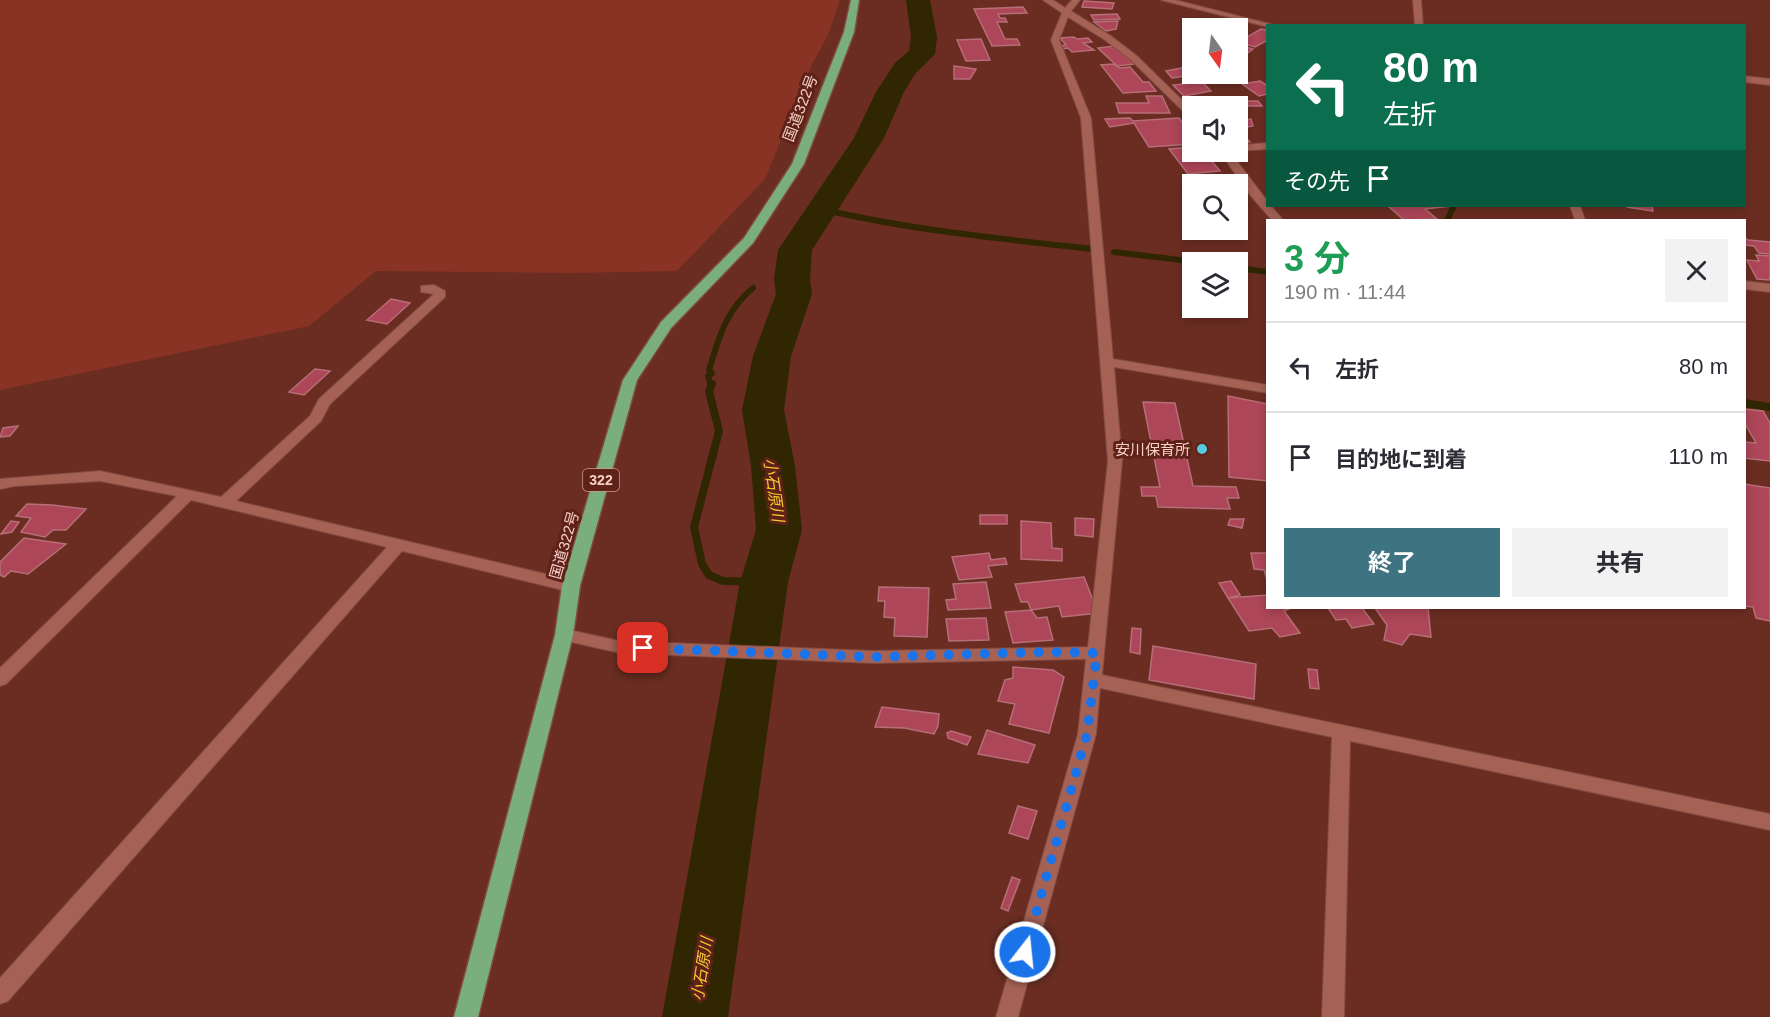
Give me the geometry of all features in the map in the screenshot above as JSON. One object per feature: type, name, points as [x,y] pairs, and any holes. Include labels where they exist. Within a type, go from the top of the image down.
[{"type":"highway","name":"国道322号","points":[[466,1017],[564,635],[571,586],[630,380],[666,325],[749,240],[798,165],[849,32],[855,0]]},
{"type":"street","points":[[1047,0],[1108,38],[1134,58],[1182,105]]},
{"type":"street","points":[[1007,1017],[1087,734],[1115,461],[1086,118],[1055,40],[1066,12],[1076,0]]},
{"type":"street","points":[[1164,0],[1266,24]]},
{"type":"street","points":[[1417,0],[1419,24]]},
{"type":"street","points":[[1746,79],[1770,82]]},
{"type":"street","points":[[1248,147],[1266,146]]},
{"type":"street","points":[[1231,162],[1266,206]]},
{"type":"street","points":[[1266,207],[1277,219]]},
{"type":"street","points":[[1746,285],[1770,288]]},
{"type":"street","points":[[224,503],[316,418],[324,402],[441,294],[434,289],[424,289]]},
{"type":"street","points":[[1106,362],[1266,389]]},
{"type":"street","points":[[0,484],[100,476],[188,494],[396,546],[571,586]]},
{"type":"street","points":[[0,679],[188,494]]},
{"type":"street","points":[[0,994],[396,546]]},
{"type":"street","points":[[564,635],[620,646],[874,657],[1046,652],[1097,653]]},
{"type":"street","points":[[1094,680],[1770,822]]},
{"type":"street","points":[[1333,1017],[1341,733]]},
{"type":"shaded area","points":[[0,0],[840,0],[828,35],[812,64],[765,179],[677,271],[572,273],[376,271],[309,326],[0,390]]},
{"type":"building","points":[[1084,1],[1114,3],[1112,9],[1082,7]]},
{"type":"building","points":[[1023,7],[1027,13],[998,14],[1007,22],[997,22],[1005,39],[1017,39],[1020,45],[992,46],[974,9]]},
{"type":"building","points":[[1117,14],[1120,19],[1094,20],[1091,15]]},
{"type":"building","points":[[1118,21],[1116,29],[1106,31],[1094,22]]},
{"type":"building","points":[[1261,29],[1266,30],[1266,41],[1255,47],[1248,45],[1248,36]]},
{"type":"building","points":[[1060,38],[1088,38],[1092,42],[1083,43],[1094,50],[1072,52],[1068,48],[1062,49],[1059,46],[1066,45]]},
{"type":"building","points":[[981,39],[990,60],[966,61],[957,40]]},
{"type":"building","points":[[1115,46],[1135,64],[1117,66],[1098,48]]},
{"type":"building","points":[[1113,64],[1120,68],[1130,67],[1143,82],[1149,82],[1156,91],[1123,93],[1101,65]]},
{"type":"building","points":[[954,66],[976,69],[970,79],[954,79]]},
{"type":"building","points":[[1182,68],[1182,77],[1172,78],[1166,71]]},
{"type":"building","points":[[1260,81],[1266,85],[1266,94],[1259,96],[1242,84]]},
{"type":"building","points":[[1204,84],[1211,91],[1184,96],[1173,85]]},
{"type":"building","points":[[1146,96],[1162,96],[1170,113],[1119,113],[1116,103],[1149,103]]},
{"type":"building","points":[[1248,101],[1258,101],[1262,106],[1248,106]]},
{"type":"building","points":[[1130,118],[1133,121],[1179,118],[1182,122],[1182,145],[1149,147],[1134,123],[1110,127],[1105,119]]},
{"type":"building","points":[[1251,119],[1253,126],[1248,127],[1248,120]]},
{"type":"building","points":[[1182,148],[1182,162],[1212,162],[1220,171],[1188,174],[1169,149]]},
{"type":"building","points":[[1389,207],[1442,207],[1425,209],[1437,219],[1403,219]]},
{"type":"building","points":[[1627,207],[1652,207],[1653,211]]},
{"type":"building","points":[[1746,238],[1770,242],[1770,254],[1759,253],[1754,246],[1746,245]]},
{"type":"building","points":[[1756,255],[1770,256],[1770,280],[1757,279],[1747,260],[1759,261]]},
{"type":"building","points":[[391,299],[410,303],[387,324],[367,320]]},
{"type":"building","points":[[315,369],[330,371],[304,395],[289,392]]},
{"type":"building","points":[[1228,396],[1266,404],[1266,481],[1229,477]]},
{"type":"building","points":[[1143,402],[1175,403],[1193,486],[1236,487],[1239,498],[1227,498],[1230,509],[1158,507],[1156,496],[1142,496],[1141,487],[1160,487]]},
{"type":"building","points":[[1746,409],[1763,411],[1770,423],[1770,461],[1746,458],[1746,442],[1756,443],[1746,426]]},
{"type":"building","points":[[18,426],[10,436],[0,437],[3,428]]},
{"type":"building","points":[[1746,484],[1770,488],[1770,621],[1756,618],[1753,607],[1746,606]]},
{"type":"building","points":[[27,504],[86,509],[66,530],[53,530],[45,537],[21,532],[31,518],[16,516]]},
{"type":"building","points":[[980,515],[1007,515],[1007,524],[980,524]]},
{"type":"building","points":[[1075,518],[1094,519],[1093,537],[1075,535]]},
{"type":"building","points":[[1230,519],[1244,519],[1242,528],[1228,525]]},
{"type":"building","points":[[11,521],[19,522],[12,532],[1,534]]},
{"type":"building","points":[[1021,521],[1051,523],[1052,548],[1062,549],[1062,561],[1021,559]]},
{"type":"building","points":[[24,538],[66,544],[28,574],[11,571],[4,577],[0,575],[0,562]]},
{"type":"building","points":[[989,553],[991,560],[1005,558],[1007,564],[988,566],[992,577],[959,580],[952,557]]},
{"type":"building","points":[[1251,553],[1266,553],[1266,576],[1264,570],[1254,569]]},
{"type":"building","points":[[1084,577],[1098,613],[1062,617],[1059,606],[1031,610],[1028,602],[1021,602],[1015,584]]},
{"type":"building","points":[[1231,581],[1240,595],[1228,598],[1219,583]]},
{"type":"building","points":[[986,582],[991,608],[948,610],[946,600],[956,599],[953,584]]},
{"type":"building","points":[[879,587],[929,588],[927,637],[894,636],[895,618],[884,617],[885,601],[878,601]]},
{"type":"building","points":[[1266,595],[1266,609],[1289,609],[1284,611],[1300,633],[1280,637],[1272,628],[1249,631],[1228,598]]},
{"type":"building","points":[[1329,609],[1363,609],[1374,624],[1352,628],[1346,619],[1336,620]]},
{"type":"building","points":[[1376,609],[1428,609],[1431,637],[1410,634],[1402,645],[1384,640],[1387,625]]},
{"type":"building","points":[[1031,610],[1037,618],[1047,617],[1053,640],[1013,643],[1005,612]]},
{"type":"building","points":[[986,618],[989,640],[949,641],[946,619]]},
{"type":"building","points":[[1132,628],[1141,629],[1140,654],[1130,652]]},
{"type":"building","points":[[1153,646],[1256,664],[1254,699],[1149,680]]},
{"type":"building","points":[[1013,667],[1053,670],[1064,677],[1049,733],[1009,724],[1015,704],[998,701],[1005,680],[1013,678]]},
{"type":"building","points":[[1308,669],[1317,670],[1319,689],[1310,688]]},
{"type":"building","points":[[882,707],[939,714],[938,726],[934,734],[904,728],[875,727]]},
{"type":"building","points":[[987,730],[1035,745],[1028,763],[978,754]]},
{"type":"building","points":[[951,731],[971,737],[967,745],[948,738],[947,733]]},
{"type":"building","points":[[1018,806],[1037,811],[1028,839],[1009,833]]},
{"type":"building","points":[[1012,877],[1020,880],[1008,911],[1001,908]]},
{"type":"waterway","name":"小石原川","points":[[695,1017],[764,582],[779,530],[773,466],[763,410],[772,356],[794,294],[792,280],[795,250],[869,138],[890,92],[905,69],[922,54],[924,37],[918,0]]},
{"type":"waterway","points":[[1448,219],[1454,207]]},
{"type":"waterway","points":[[821,209],[922,228],[1093,249]]},
{"type":"waterway","points":[[1114,252],[1182,260]]},
{"type":"waterway","points":[[1248,269],[1266,272]]},
{"type":"waterway","points":[[711,386],[708,376],[712,373],[709,370],[716,346],[736,305],[753,288]]},
{"type":"waterway","points":[[712,384],[709,391],[719,431],[694,527],[702,564],[709,575],[723,581],[764,582]]},
{"type":"waterway","points":[[1746,403],[1770,407]]},
{"type":"place","name":"安川保育所","points":[[1202,449]]},
{"type":"route","points":[[643,648],[874,657],[1046,652],[1097,653],[1087,734],[1025,952]]}]
